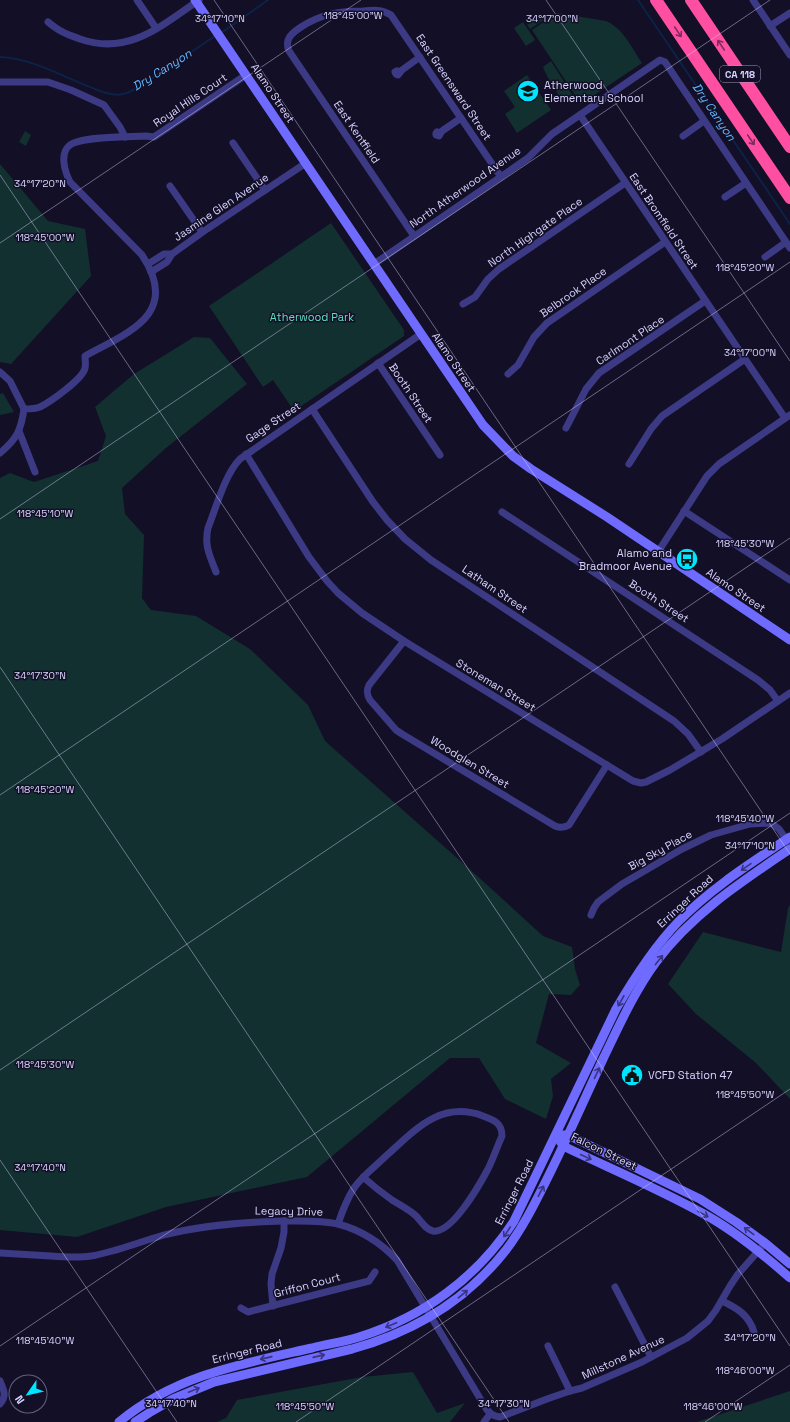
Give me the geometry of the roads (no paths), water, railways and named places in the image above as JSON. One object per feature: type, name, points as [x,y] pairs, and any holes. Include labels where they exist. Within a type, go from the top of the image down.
[{"type":"highway","name":"CA 118","points":[[656,0],[790,198]]},
{"type":"highway","name":"CA 118","points":[[691,0],[790,147]]},
{"type":"main road","name":"Alamo Street","points":[[197,1],[216,32],[483,426],[507,451],[531,469],[607,517],[790,640]]},
{"type":"main road","name":"Erringer Road","points":[[118,1422],[170,1388],[195,1378],[227,1368],[358,1338],[403,1320],[447,1294],[468,1276],[504,1237],[526,1198],[616,1009],[632,981],[650,955],[679,921],[710,893],[789,840]]},
{"type":"main road","name":"Erringer Road","points":[[136,1422],[173,1399],[214,1382],[371,1344],[401,1332],[431,1316],[456,1300],[470,1288],[485,1274],[506,1250],[528,1218],[626,1010],[656,962],[686,928],[716,901],[790,849]]},
{"type":"main road","name":"Falcon Street","points":[[556,1135],[568,1135],[700,1199],[736,1222],[765,1243],[790,1264]]},
{"type":"main road","name":"Falcon Street","points":[[556,1135],[563,1146],[702,1213],[731,1231],[790,1278]]},
{"type":"street","points":[[137,0],[156,28]]},
{"type":"street","points":[[753,0],[790,55]]},
{"type":"street","points":[[48,22],[61,33],[104,45],[117,44],[130,41],[156,28],[197,1]]},
{"type":"street","name":"East Greensward Street","points":[[288,38],[295,31],[310,21],[330,13],[379,10],[386,12],[394,18],[501,177]]},
{"type":"street","points":[[770,26],[790,13]]},
{"type":"street","name":"East Kentfield","points":[[288,38],[287,42],[289,51],[414,236]]},
{"type":"street","points":[[397,71],[395,72],[398,75],[402,70],[420,57]]},
{"type":"street","name":"North Atherwood Avenue","points":[[374,264],[528,158],[552,134],[660,60],[665,62],[704,121]]},
{"type":"street","name":"Royal Hills Court","points":[[148,264],[142,255],[70,182],[65,169],[64,158],[66,150],[72,143],[95,138],[154,137],[246,75]]},
{"type":"street","points":[[0,82],[48,82],[58,84],[104,106],[120,127],[124,137]]},
{"type":"street","name":"East Bromfield Street","points":[[580,115],[705,301],[787,417]]},
{"type":"street","points":[[437,132],[436,135],[438,136],[442,131],[461,118]]},
{"type":"street","points":[[683,136],[704,121],[788,245],[765,256]]},
{"type":"street","points":[[233,143],[265,190]]},
{"type":"street","name":"Jasmine Glen Avenue","points":[[148,264],[164,254],[172,254],[202,232],[306,163]]},
{"type":"street","name":"North Highgate Place","points":[[463,304],[475,297],[488,279],[499,269],[626,183]]},
{"type":"street","points":[[725,197],[746,183]]},
{"type":"street","points":[[170,186],[202,232]]},
{"type":"street","name":"Belbrook Place","points":[[508,374],[518,365],[534,337],[547,323],[665,242]]},
{"type":"street","points":[[151,272],[167,262],[172,254]]},
{"type":"street","points":[[24,409],[30,410],[40,407],[55,397],[81,376],[85,369],[85,356],[134,329],[148,316],[154,304],[155,290],[154,277],[148,264]]},
{"type":"street","name":"Carlmont Place","points":[[566,428],[586,390],[599,374],[705,301]]},
{"type":"street","name":"Gage Street","points":[[216,572],[206,544],[208,528],[231,469],[246,454],[420,334]]},
{"type":"street","points":[[629,464],[662,416],[745,359]]},
{"type":"street","name":"Booth Street","points":[[378,363],[440,455]]},
{"type":"street","points":[[0,372],[10,382],[24,409],[18,434],[0,453]]},
{"type":"street","name":"Latham Street","points":[[312,409],[373,502],[386,520],[405,539],[431,560],[674,721],[688,734],[700,752]]},
{"type":"street","points":[[658,552],[707,476],[718,464],[787,417]]},
{"type":"street","points":[[19,431],[35,472]]},
{"type":"street","name":"Stoneman Street","points":[[246,454],[309,557],[338,593],[362,613],[404,641],[633,781],[641,783],[670,770],[790,693]]},
{"type":"street","points":[[684,511],[790,580]]},
{"type":"street","name":"Booth Street","points":[[502,512],[758,680],[770,690],[778,701]]},
{"type":"street","name":"Woodglen Street","points":[[404,641],[369,685],[367,690],[367,696],[370,700],[396,730],[402,734],[560,828],[565,828],[569,825],[607,765]]},
{"type":"street","name":"Big Sky Place","points":[[591,915],[598,902],[622,884],[682,849],[711,835],[750,824],[767,823],[775,825],[789,840]]},
{"type":"street","points":[[338,1224],[348,1197],[363,1178],[423,1124],[433,1118],[456,1112],[469,1112],[495,1120],[502,1131],[502,1136],[478,1188],[452,1221],[446,1227],[438,1231],[426,1228],[415,1215],[363,1178]]},
{"type":"street","points":[[273,1306],[271,1284],[272,1274],[281,1248],[284,1232],[284,1221]]},
{"type":"street","name":"Legacy Drive","points":[[0,1253],[75,1258],[90,1256],[193,1229],[223,1224],[284,1221],[338,1224],[366,1235],[388,1251],[404,1270],[431,1316]]},
{"type":"street","name":"Millstone Avenue","points":[[489,1412],[495,1417],[500,1417],[526,1406],[582,1388],[651,1357],[687,1338],[698,1330],[712,1316],[738,1274],[765,1243]]},
{"type":"street","name":"Griffon Court","points":[[241,1308],[248,1312],[369,1281],[375,1272]]},
{"type":"street","points":[[615,1287],[651,1357]]},
{"type":"street","points":[[722,1301],[743,1313],[751,1323],[754,1332]]},
{"type":"street","points":[[431,1316],[489,1412],[484,1422]]},
{"type":"street","points":[[548,1346],[570,1391]]},
{"type":"street","points":[[0,1382],[5,1394],[1,1403]]},
{"type":"waterway","name":"Dry Canyon","points":[[221,33],[268,0]]},
{"type":"waterway","name":"Dry Canyon","points":[[638,0],[790,224]]},
{"type":"waterway","name":"Dry Canyon","points":[[0,57],[33,63],[108,94],[118,95],[128,93],[142,85],[215,36]]},
{"type":"place","name":"Atherwood Elementary School","points":[[528,91]]},
{"type":"place","name":"Alamo and Bradmoor Avenue","points":[[687,559]]},
{"type":"place","name":"VCFD Station 47","points":[[632,1075]]},
{"type":"park label","name":"Atherwood Park","points":[[312,317]]}]
